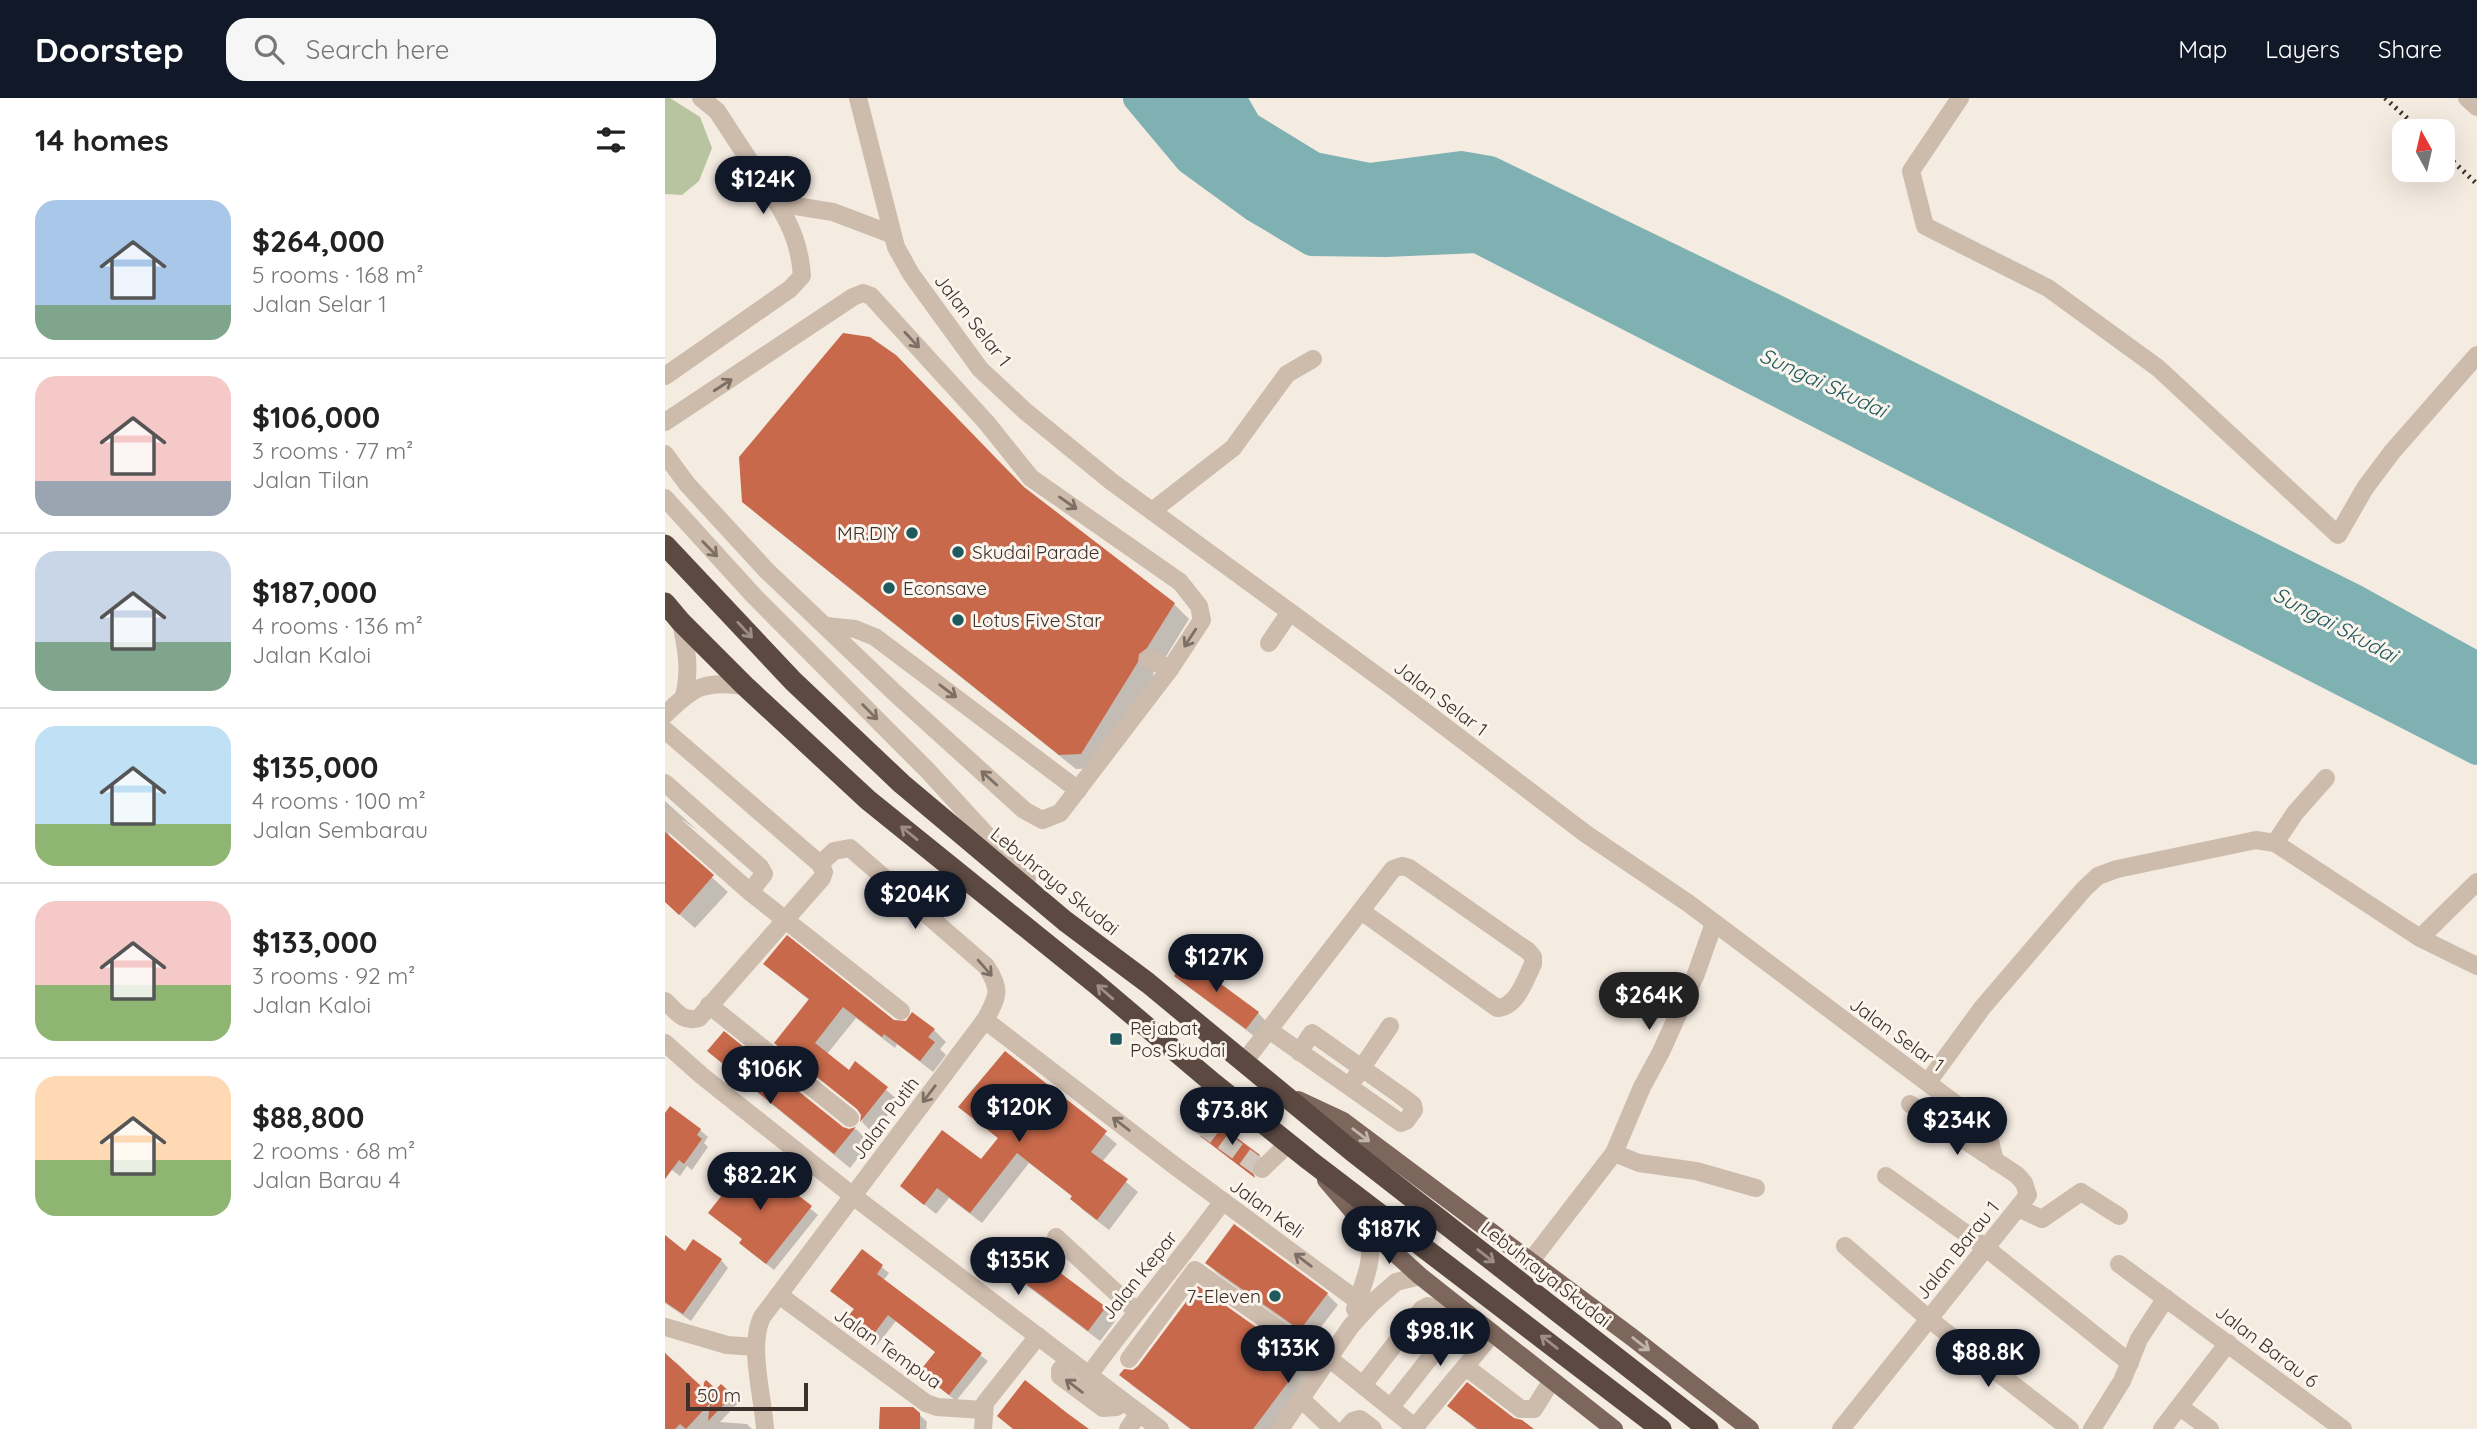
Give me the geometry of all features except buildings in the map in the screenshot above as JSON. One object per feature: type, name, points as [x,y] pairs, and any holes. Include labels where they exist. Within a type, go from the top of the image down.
[{"type":"highway","name":"Lebuhraya Skudai","points":[[665,545],[793,681],[902,785],[1065,921],[1148,983],[1279,1091],[1708,1429]]},
{"type":"highway","points":[[665,603],[745,686],[868,800],[1095,983],[1288,1144],[1661,1429]]},
{"type":"highway","points":[[1653,1386],[1721,1429]]},
{"type":"main road","points":[[1279,1091],[1342,1121],[1750,1429]]},
{"type":"main road","points":[[1309,1160],[1367,1228],[1420,1276],[1614,1429]]},
{"type":"street","points":[[665,376],[789,289],[802,276],[798,246],[791,226],[717,111],[702,98]]},
{"type":"street","name":"Jalan Selar 1","points":[[858,98],[891,234],[911,274],[980,369],[1024,411],[1152,512],[1586,834],[1714,923],[1981,1122],[1989,1136],[1995,1161]]},
{"type":"street","points":[[1960,98],[1911,170],[1925,226],[2047,288],[2158,369],[2338,535],[2365,488],[2392,452],[2477,355]]},
{"type":"street","points":[[2466,98],[2477,107]]},
{"type":"street","points":[[777,203],[833,212],[891,234]]},
{"type":"street","points":[[665,422],[741,374],[853,297],[863,293],[871,296],[986,422],[1031,478],[1180,582],[1199,606],[1202,620],[1170,669],[1060,813],[1042,820],[1024,810],[766,570],[668,465]]},
{"type":"street","points":[[1152,512],[1233,448],[1287,374],[1313,359]]},
{"type":"street","points":[[665,498],[754,596],[929,772],[1065,921]]},
{"type":"street","points":[[1269,643],[1290,612]]},
{"type":"street","points":[[681,622],[689,678],[684,696]]},
{"type":"street","points":[[825,626],[855,629],[875,637],[1078,790]]},
{"type":"street","points":[[1149,659],[1170,669]]},
{"type":"street","points":[[665,715],[684,696],[698,687],[731,684],[745,686]]},
{"type":"street","points":[[665,730],[820,864],[824,872],[822,878],[699,1017],[691,1020],[684,1018],[665,1001]]},
{"type":"street","points":[[2275,843],[2295,813],[2326,778]]},
{"type":"street","points":[[665,783],[760,867],[764,874],[750,892]]},
{"type":"street","points":[[665,817],[750,892],[901,1011]]},
{"type":"street","points":[[1928,1082],[1982,1008],[2084,889],[2098,876],[2117,869],[2256,840],[2275,843],[2420,938],[2477,966]]},
{"type":"street","name":"Jalan Putih","points":[[756,1347],[757,1328],[779,1295],[985,1020],[997,997],[996,981],[986,966],[850,848],[834,851],[820,864]]},
{"type":"street","points":[[1244,1062],[1361,911],[1394,869],[1402,866],[1409,868],[1528,951],[1533,964],[1513,1002],[1505,1008],[1497,1008],[1361,911]]},
{"type":"street","points":[[2420,938],[2477,882]]},
{"type":"street","points":[[1530,1262],[1614,1153],[1696,974],[1714,923]]},
{"type":"street","points":[[709,1005],[850,1118]]},
{"type":"street","name":"Jalan Keli","points":[[985,1020],[1358,1301]]},
{"type":"street","points":[[1349,1086],[1390,1026]]},
{"type":"street","points":[[1269,1030],[1299,1052],[1401,1123],[1406,1121],[1414,1110],[1413,1105],[1313,1033],[1299,1052]]},
{"type":"street","points":[[665,1043],[853,1196],[1160,1429]]},
{"type":"street","points":[[1201,1125],[1193,1118],[1213,1083]]},
{"type":"street","points":[[1910,1104],[2024,1183],[2023,1202],[2042,1219],[2081,1192],[2119,1216]]},
{"type":"street","points":[[1262,1169],[1288,1144]]},
{"type":"street","points":[[1614,1153],[1639,1163],[1696,1171],[1756,1188]]},
{"type":"street","points":[[1886,1176],[1986,1248],[2130,1363]]},
{"type":"street","name":"Jalan Kepar","points":[[1089,1375],[1223,1201]]},
{"type":"street","name":"Jalan Barau 1","points":[[1841,1429],[2023,1202]]},
{"type":"street","points":[[1351,1326],[1371,1256],[1372,1245],[1367,1228]]},
{"type":"street","points":[[1056,1237],[1136,1311]]},
{"type":"street","points":[[1129,1359],[1200,1265],[1201,1251],[1191,1244]]},
{"type":"street","points":[[1845,1246],[1929,1319],[2070,1429]]},
{"type":"street","name":"Jalan Barau 6","points":[[2119,1264],[2343,1429]]},
{"type":"street","points":[[1195,1270],[1363,1385],[1416,1428],[1493,1333]]},
{"type":"street","points":[[1280,1429],[1351,1326],[1377,1297],[1396,1282],[1420,1276]]},
{"type":"street","name":"Jalan Tempua","points":[[779,1295],[926,1403],[937,1407],[983,1410]]},
{"type":"street","points":[[2092,1429],[2122,1381],[2139,1339],[2165,1298]]},
{"type":"street","points":[[1363,1385],[1422,1309],[1434,1307],[1453,1324],[1451,1331],[1391,1407]]},
{"type":"street","points":[[665,1327],[727,1345],[756,1347],[765,1429]]},
{"type":"street","points":[[983,1429],[985,1403],[1038,1336]]},
{"type":"street","points":[[2162,1429],[2228,1343]]},
{"type":"street","points":[[1069,1360],[1060,1370],[1060,1376],[1103,1408],[1116,1407],[1124,1402]]},
{"type":"street","points":[[1466,1367],[1527,1410],[1534,1409],[1552,1380]]},
{"type":"street","points":[[1301,1399],[1333,1429]]},
{"type":"street","points":[[2180,1407],[2210,1429]]},
{"type":"street","points":[[1128,1429],[1139,1413]]},
{"type":"street","points":[[1346,1429],[1353,1421],[1360,1419],[1373,1429]]},
{"type":"green space","points":[[665,98],[670,98],[700,117],[712,148],[699,181],[682,195],[665,194]]},
{"type":"water","name":"Sungai Skudai","points":[[1138,98],[1231,98],[1248,126],[1314,167],[1369,178],[1461,166],[1490,171],[1777,310],[2354,599],[2477,667],[2477,750],[1477,238],[1386,242],[1312,241],[1255,207],[1189,159]]},
{"type":"waterway","points":[[1138,98],[1189,159],[1255,207],[1312,241],[1386,242],[1477,238],[2477,750]]},
{"type":"waterway","points":[[1231,98],[1247,126],[1314,167],[1369,178],[1461,166],[1490,171],[1777,310],[2354,599],[2477,667]]},
{"type":"tunnel","points":[[1201,1125],[1262,1169]]},
{"type":"railway","points":[[2385,98],[2408,119]]},
{"type":"railway","points":[[2455,163],[2477,184]]},
{"type":"place","name":"MR.DIY","points":[[912,533]]},
{"type":"place","name":"Skudai Parade","points":[[958,552]]},
{"type":"place","name":"Econsave","points":[[889,588]]},
{"type":"place","name":"Lotus Five Star","points":[[958,620]]},
{"type":"place","name":"Pejabat Pos Skudai","points":[[1116,1039]]},
{"type":"place","name":"7-Eleven","points":[[1275,1296]]}]
